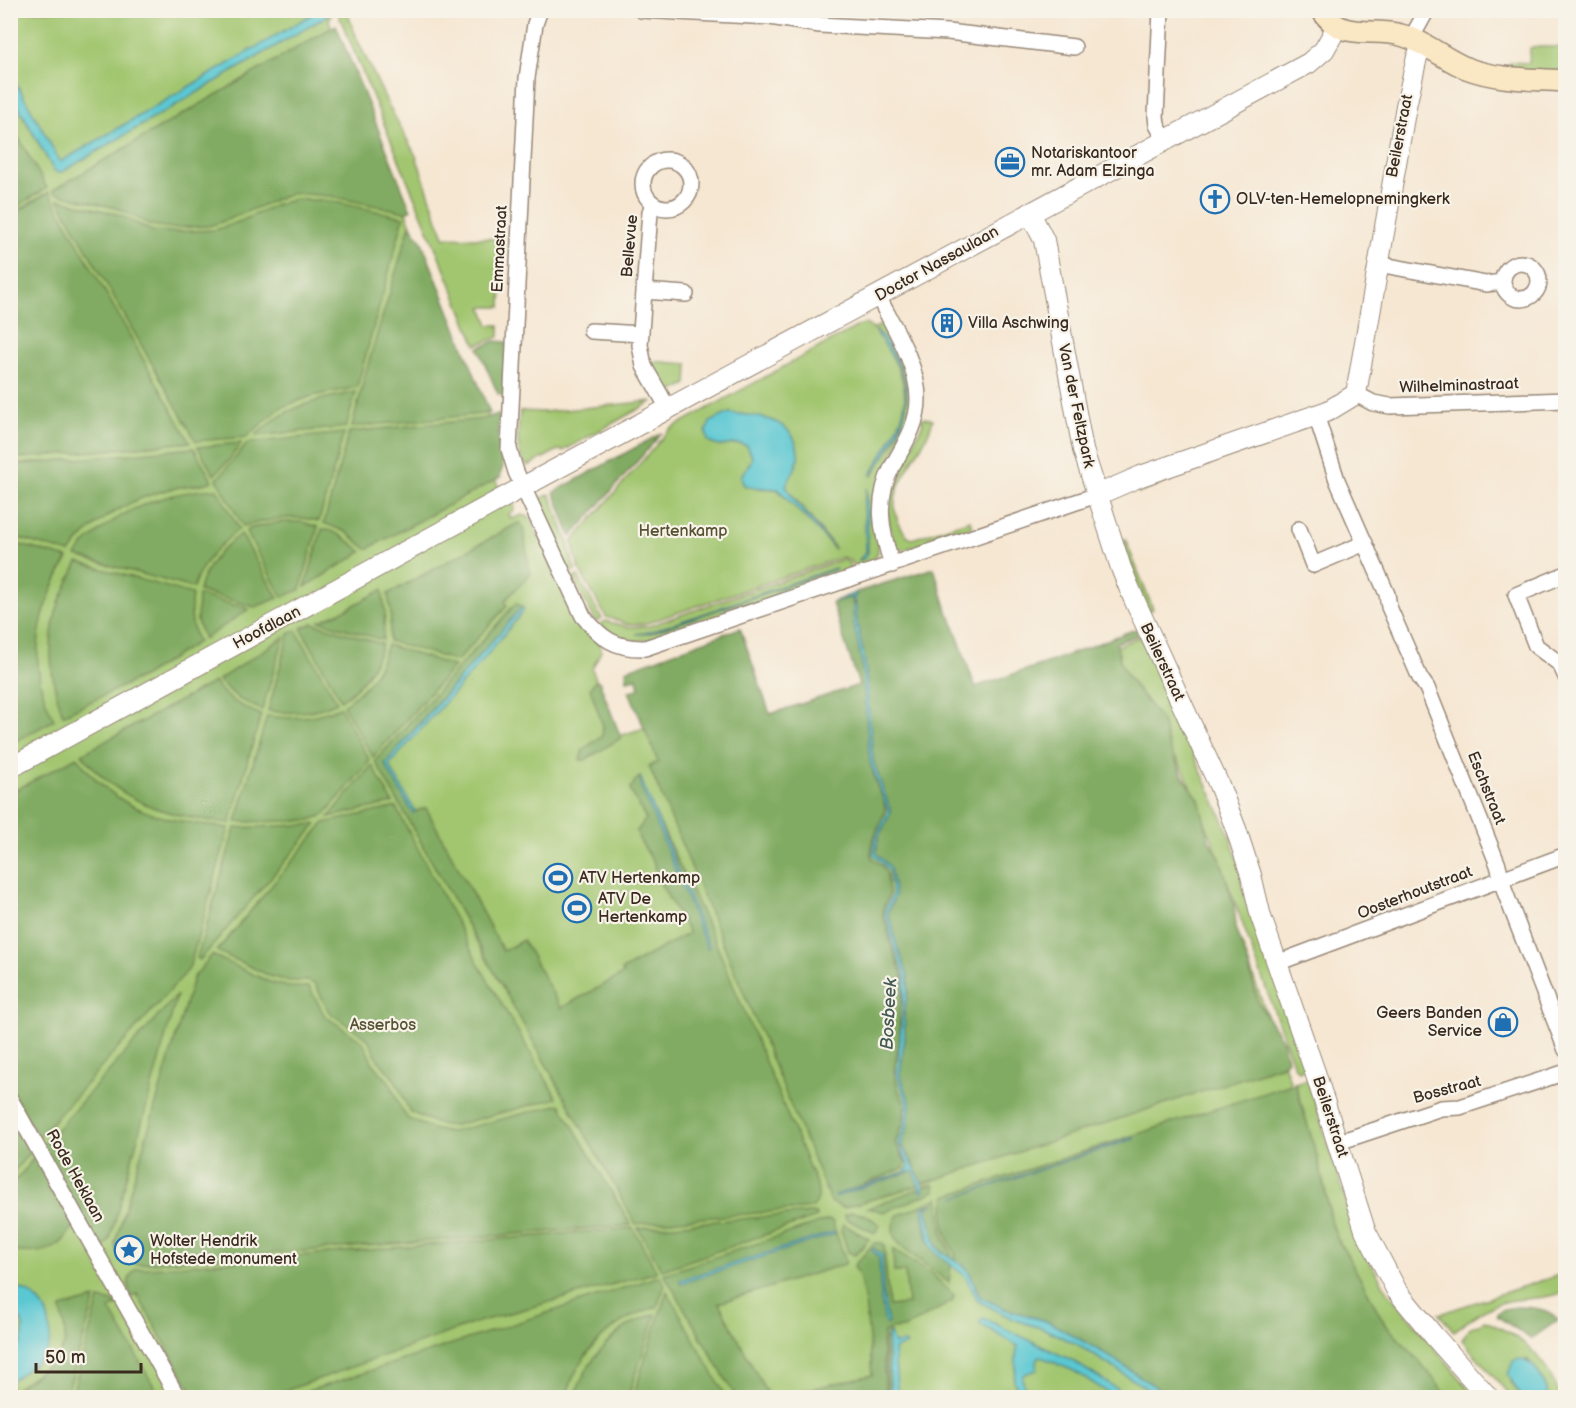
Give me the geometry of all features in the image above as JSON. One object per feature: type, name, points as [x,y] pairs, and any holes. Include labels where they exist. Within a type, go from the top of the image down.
[{"type":"main road","points":[[1322,10],[1337,27],[1348,31],[1392,33],[1417,42],[1463,67],[1481,73],[1566,81]]},
{"type":"street","name":"Emmastraat","points":[[523,487],[508,449],[509,412],[527,78],[535,24],[540,10]]},
{"type":"street","points":[[641,10],[770,17],[793,16],[820,25],[948,32],[1074,47]]},
{"type":"street","points":[[1161,10],[1156,116],[1157,125],[1165,140]]},
{"type":"street","points":[[1417,42],[1427,10]]},
{"type":"street","name":"Doctor Nassaulaan","points":[[523,487],[1309,63],[1324,50],[1337,27]]},
{"type":"street","name":"Beilerstraat","points":[[1356,394],[1410,85],[1417,57],[1417,42]]},
{"type":"street","name":"Bellevue","points":[[653,204],[650,212],[640,345],[644,366],[669,410]]},
{"type":"street","name":"Van der Feltzpark","points":[[1030,213],[1044,240],[1083,450],[1097,495]]},
{"type":"street","points":[[1378,264],[1486,284],[1503,282]]},
{"type":"street","name":"Bellevue","points":[[644,291],[686,294]]},
{"type":"street","points":[[878,296],[911,365],[918,390],[918,408],[914,425],[888,476],[882,497],[881,525],[892,565]]},
{"type":"street","points":[[591,331],[641,334]]},
{"type":"street","points":[[523,487],[583,616],[611,643],[631,648],[645,648],[1097,495],[1142,476],[1316,415],[1356,394]]},
{"type":"street","name":"Wilhelminastraat","points":[[1356,394],[1373,403],[1390,406],[1566,400]]},
{"type":"street","name":"Eschstraat","points":[[1316,415],[1337,480],[1387,594],[1389,607],[1420,678],[1427,688],[1498,866],[1505,892],[1566,1050]]},
{"type":"street","name":"Hoofdlaan","points":[[10,768],[523,487]]},
{"type":"street","name":"Beilerstraat","points":[[1097,495],[1136,606],[1214,775],[1236,829],[1251,875],[1261,917],[1339,1142],[1365,1230],[1397,1291],[1489,1398]]},
{"type":"street","points":[[1299,529],[1313,565],[1365,543]]},
{"type":"street","points":[[1566,574],[1516,595],[1536,646],[1560,664],[1566,677]]},
{"type":"street","name":"Oosterhoutstraat","points":[[1277,963],[1566,855]]},
{"type":"street","name":"Bosstraat","points":[[1339,1142],[1441,1108],[1460,1107],[1566,1072]]},
{"type":"street","name":"Rode Heklaan","points":[[10,1099],[178,1398]]},
{"type":"green space","points":[[313,10],[312,15],[62,161],[11,74],[10,11]]},
{"type":"green space","name":"Asserbos","points":[[325,11],[331,14],[329,21],[494,431],[494,476],[498,486],[515,506],[509,514],[511,519],[522,515],[529,517],[553,565],[551,569],[558,584],[561,585],[600,642],[601,651],[592,669],[619,736],[685,715],[766,720],[978,708],[1140,636],[1229,833],[1305,1068],[1299,1071],[1294,1066],[1213,842],[1176,757],[1315,1152],[1295,1083],[1308,1079],[1352,1221],[1371,1264],[1388,1292],[1476,1397],[1448,1397],[1385,1324],[1337,1238],[1322,1175],[1329,1229],[1381,1325],[1437,1397],[11,1397],[10,93],[53,169],[62,172],[327,16]]},
{"type":"green space","points":[[337,11],[347,11],[357,39],[416,156],[444,237],[504,239],[501,307],[482,307],[489,325],[499,325],[499,337],[476,345]]},
{"type":"green space","points":[[336,25],[411,210],[405,212],[330,196],[292,193],[209,226],[173,228],[150,225],[120,209],[55,193],[53,190]]},
{"type":"green space","points":[[1565,47],[1565,74],[1509,70],[1510,62],[1529,63],[1530,48]]},
{"type":"green space","points":[[11,124],[47,188],[10,210]]},
{"type":"green space","points":[[49,192],[190,442],[11,459],[11,215]]},
{"type":"green space","points":[[58,199],[120,215],[152,231],[215,230],[296,199],[330,201],[404,217],[357,387],[312,396],[282,407],[246,437],[196,441]]},
{"type":"green space","points":[[410,225],[421,240],[490,413],[352,427],[367,368]]},
{"type":"green space","name":"Hertenkamp","points":[[886,322],[911,379],[913,410],[887,467],[881,544],[878,545],[875,558],[856,567],[848,559],[842,557],[644,624],[627,624],[606,617],[579,569],[572,542],[670,429],[860,325],[866,324],[873,329]],"holes":[[[876,330],[900,366],[906,390],[906,403],[904,417],[899,432],[873,476],[902,420],[905,406],[902,380]],[[729,413],[770,420],[787,489],[834,549],[777,489],[745,486],[741,476],[752,457],[747,446],[742,444],[718,446],[708,441]]]},
{"type":"green space","points":[[495,341],[507,342],[503,396],[498,394],[478,348]]},
{"type":"green space","points":[[649,361],[688,364],[687,384],[667,394]]},
{"type":"green space","points":[[356,392],[346,427],[255,436],[278,418],[301,406]]},
{"type":"green space","points":[[653,401],[563,451],[558,450],[528,466],[520,455],[518,440],[520,411],[544,412]]},
{"type":"green space","points":[[499,415],[498,438],[503,467],[501,477],[367,549],[346,532],[324,523],[349,432],[483,419]]},
{"type":"green space","points":[[920,418],[933,419],[922,446],[899,485],[895,498],[895,512],[901,527],[912,539],[970,520],[972,527],[903,550],[897,548],[893,542],[886,505],[894,473],[899,472],[923,423]]},
{"type":"green space","points":[[344,433],[319,521],[289,518],[243,526],[217,479],[248,443]]},
{"type":"green space","points":[[662,433],[571,537],[554,492]]},
{"type":"green space","points":[[241,443],[230,459],[214,475],[198,447]]},
{"type":"green space","points":[[194,448],[212,481],[164,491],[133,502],[104,518],[80,540],[70,553],[11,536],[11,465]]},
{"type":"green space","points":[[1179,472],[1180,476],[1139,493],[1137,488]]},
{"type":"green space","points":[[217,489],[239,529],[211,556],[193,588],[76,556],[87,542],[122,515],[168,497]]},
{"type":"green space","points":[[550,494],[567,539],[575,571],[570,573],[538,503],[538,500]]},
{"type":"green space","points":[[281,522],[302,522],[318,527],[300,590],[282,597],[246,531]]},
{"type":"green space","points":[[520,522],[523,528],[529,575],[505,601],[507,606],[457,661],[389,641],[391,614],[388,594]]},
{"type":"green space","points":[[322,529],[338,534],[362,552],[305,587]]},
{"type":"green space","points":[[241,534],[278,598],[255,607],[199,591],[209,566],[227,545]]},
{"type":"green space","points":[[1125,539],[1153,609],[1148,611],[1120,541]]},
{"type":"green space","points":[[10,542],[68,558],[47,601],[38,648],[41,685],[54,720],[11,744]]},
{"type":"green space","points":[[843,559],[852,568],[851,573],[656,639],[639,641],[626,639],[599,625],[606,621],[628,627],[649,626]],"holes":[[[835,569],[651,633],[636,634],[650,632]]]},
{"type":"green space","points":[[78,562],[192,594],[191,619],[198,642],[144,676],[63,715],[52,672],[51,643],[60,600]]},
{"type":"green space","points":[[934,568],[975,687],[1136,629],[1139,634],[1116,643],[1121,663],[1128,677],[1162,721],[1169,747],[1184,778],[1199,799],[1209,840],[1220,858],[1234,906],[1237,934],[1246,956],[1258,1002],[1283,1041],[1287,1060],[1282,1065],[922,1184],[901,1143],[907,1128],[910,1102],[900,1075],[908,976],[888,917],[888,910],[893,902],[891,872],[876,853],[878,838],[891,812],[873,761],[865,662],[857,622],[855,595],[857,592]]},
{"type":"green space","points":[[578,576],[602,619],[596,622],[573,578]]},
{"type":"green space","points":[[382,590],[385,611],[383,640],[320,621],[347,609]]},
{"type":"green space","points":[[198,595],[249,609],[204,639],[197,621]]},
{"type":"green space","points":[[852,596],[854,623],[862,663],[870,762],[884,800],[885,811],[874,837],[871,854],[887,875],[889,895],[883,908],[883,919],[887,925],[890,942],[903,977],[899,1013],[900,1035],[894,1071],[905,1106],[902,1126],[895,1143],[906,1163],[904,1168],[835,1196],[912,1171],[920,1185],[843,1208],[831,1202],[649,766],[658,762],[629,691],[639,689],[637,678],[627,680],[626,670],[740,628],[770,714],[859,685],[832,603]]},
{"type":"green space","points":[[516,603],[523,608],[385,764],[413,812],[426,808],[503,951],[523,940],[561,1008],[623,974],[622,970],[689,933],[657,878],[654,863],[639,839],[637,831],[646,819],[630,790],[640,777],[714,939],[817,1186],[818,1198],[812,1208],[636,1224],[375,761]]},
{"type":"green space","points":[[313,623],[382,644],[366,676],[341,700],[301,628]]},
{"type":"green space","points":[[296,630],[337,702],[303,712],[268,711],[289,634]]},
{"type":"green space","points":[[284,637],[262,710],[239,699],[218,680]]},
{"type":"green space","points":[[387,645],[454,666],[373,757],[343,705],[371,680]]},
{"type":"green space","points":[[595,681],[599,681],[621,738],[585,760],[580,760],[583,750],[602,736],[603,726],[590,688]]},
{"type":"green space","points":[[214,682],[235,702],[261,715],[230,823],[187,817],[148,805],[112,785],[82,754]]},
{"type":"green space","points":[[340,707],[370,761],[324,815],[310,820],[236,822],[267,716],[304,717],[322,714]]},
{"type":"green space","points":[[77,757],[109,791],[144,811],[184,822],[229,828],[189,969],[38,1138],[11,1089],[10,793]]},
{"type":"green space","points":[[372,765],[393,803],[329,817]]},
{"type":"green space","points":[[396,807],[480,967],[557,1098],[452,1126],[438,1124],[410,1112],[395,1080],[377,1058],[368,1039],[329,1012],[315,984],[308,981],[290,981],[272,977],[217,951],[324,823]]},
{"type":"green space","points":[[317,824],[200,960],[197,958],[235,828]]},
{"type":"green space","points":[[212,955],[270,982],[289,987],[309,987],[325,1016],[363,1042],[372,1062],[390,1083],[408,1119],[436,1130],[452,1132],[560,1104],[631,1225],[138,1264],[122,1258],[117,1253],[115,1243],[193,978]]},
{"type":"green space","points":[[177,995],[110,1239],[100,1249],[42,1146]]},
{"type":"green space","points":[[1295,1083],[1318,1159],[1337,1238],[1385,1324],[1448,1397],[1167,1397],[1159,1389],[1104,1353],[1049,1322],[987,1302],[980,1297],[965,1267],[955,1260],[955,1253],[945,1227],[946,1196]]},
{"type":"green space","points":[[10,1108],[33,1148],[11,1175],[10,1175]]},
{"type":"green space","points":[[36,1153],[74,1221],[64,1239],[50,1249],[31,1252],[11,1251],[10,1186]]},
{"type":"green space","points":[[934,1184],[935,1191],[885,1212],[868,1208],[921,1188],[921,1192],[923,1187]]},
{"type":"green space","points":[[939,1198],[943,1236],[951,1252],[951,1258],[938,1248],[930,1231],[926,1208],[934,1204],[923,1208],[925,1227],[936,1252],[951,1265],[949,1283],[902,1246],[895,1238],[893,1231],[894,1221],[898,1215]]},
{"type":"green space","points":[[852,1212],[866,1215],[880,1225],[875,1233],[846,1219],[845,1215]]},
{"type":"green space","points":[[816,1214],[817,1217],[662,1270],[638,1228]]},
{"type":"green space","points":[[828,1220],[832,1221],[845,1259],[845,1264],[719,1303],[769,1397],[736,1397],[664,1274]],"holes":[[[835,1233],[681,1283],[680,1281]]]},
{"type":"green space","points":[[843,1224],[869,1239],[855,1255],[848,1252],[841,1230]]},
{"type":"green space","points":[[633,1228],[657,1272],[478,1322],[268,1397],[195,1397],[137,1294],[131,1297],[129,1289],[129,1279],[136,1269]]},
{"type":"green space","points":[[874,1243],[882,1243],[889,1306],[908,1304],[905,1272],[894,1272],[893,1249],[931,1273],[954,1295],[953,1301],[904,1328],[889,1329],[884,1333],[882,1341],[886,1397],[771,1398],[872,1375],[862,1286],[854,1266]],"holes":[[[874,1248],[882,1255],[883,1294],[887,1324],[881,1299],[879,1257],[872,1250]]]},
{"type":"green space","points":[[1565,1273],[1565,1292],[1501,1303],[1480,1313],[1454,1331],[1439,1314]]},
{"type":"green space","points":[[660,1276],[665,1285],[657,1307],[626,1320],[600,1340],[579,1366],[566,1397],[290,1397]]},
{"type":"green space","points":[[667,1291],[726,1397],[633,1397]]},
{"type":"green space","points":[[95,1299],[66,1397],[11,1397],[11,1393],[50,1363],[62,1348],[65,1337],[61,1308]]},
{"type":"green space","points":[[99,1299],[120,1303],[110,1309],[160,1397],[71,1398]]},
{"type":"green space","points":[[1517,1307],[1545,1311],[1558,1320],[1531,1339],[1497,1316],[1497,1313],[1503,1309]]},
{"type":"green space","points":[[656,1314],[628,1397],[574,1397],[587,1370],[605,1345],[628,1326]]},
{"type":"green space","points":[[1485,1321],[1512,1334],[1532,1350],[1547,1370],[1561,1397],[1548,1397],[1540,1376],[1527,1359],[1511,1382],[1522,1397],[1511,1397],[1462,1340],[1469,1328]]},
{"type":"green space","points":[[887,1336],[891,1397],[888,1397],[884,1341]]},
{"type":"water","points":[[313,11],[325,11],[327,16],[62,172],[56,172],[53,169],[11,93],[11,74],[62,161],[311,15]]},
{"type":"water","points":[[875,330],[884,339],[897,360],[904,377],[907,392],[906,407],[897,434],[872,476],[897,427],[905,402],[902,375]]},
{"type":"water","points":[[729,413],[769,419],[779,423],[793,436],[798,458],[786,486],[793,498],[835,549],[778,489],[749,487],[743,484],[741,476],[752,457],[747,446],[737,444],[719,446],[708,441],[706,432],[710,422]]},
{"type":"water","points":[[867,488],[868,552],[865,558],[858,561],[866,552],[864,503]]},
{"type":"water","points":[[835,568],[650,633],[636,634],[650,632]]},
{"type":"water","points":[[857,592],[855,595],[857,622],[865,662],[873,761],[891,812],[878,838],[876,853],[889,866],[891,872],[895,896],[888,910],[888,917],[908,976],[900,1075],[910,1102],[910,1109],[907,1129],[901,1144],[917,1172],[924,1191],[921,1192],[912,1171],[835,1197],[835,1195],[904,1172],[909,1167],[898,1143],[904,1128],[907,1110],[907,1103],[897,1075],[905,976],[885,917],[885,909],[892,895],[889,872],[873,854],[876,837],[888,811],[870,762],[862,663],[854,623],[853,597],[835,601]]},
{"type":"water","points":[[522,607],[524,610],[483,660],[389,765],[415,811],[413,813],[385,764]]},
{"type":"water","points":[[640,776],[709,947],[707,948],[641,786]]},
{"type":"water","points":[[1134,1137],[1134,1139],[954,1198]]},
{"type":"water","points":[[934,1204],[926,1208],[936,1246],[967,1269],[980,1297],[1005,1309],[1049,1322],[1104,1353],[1159,1389],[1167,1397],[1160,1397],[1076,1344],[1044,1329],[1015,1320],[978,1301],[965,1276],[935,1252],[930,1245],[923,1207]]},
{"type":"water","points":[[834,1232],[835,1234],[681,1283],[680,1280]]},
{"type":"water","points":[[873,1248],[882,1255],[883,1294],[888,1324],[885,1324],[881,1299],[879,1257],[872,1250]]},
{"type":"water","points":[[11,1286],[27,1292],[44,1307],[49,1323],[50,1341],[44,1355],[33,1366],[11,1381],[11,1354],[20,1345],[23,1325],[19,1316],[11,1310]]},
{"type":"water","points":[[983,1318],[1071,1360],[1130,1397],[1115,1397],[1074,1371],[1039,1356],[1036,1362],[1037,1370],[1024,1374],[1022,1378],[1025,1388],[1017,1388],[1014,1380],[1018,1346],[980,1324]]},
{"type":"water","points":[[890,1333],[894,1344],[905,1343],[907,1345],[894,1349],[898,1397],[891,1397],[887,1335]]},
{"type":"water","points":[[1525,1360],[1535,1368],[1545,1385],[1548,1397],[1521,1396],[1508,1375],[1513,1361]]},
{"type":"place","name":"Notariskantoor mr. Adam Elzinga","points":[[1010,162]]},
{"type":"place","name":"OLV-ten-Hemelopnemingkerk","points":[[1215,199]]},
{"type":"place","name":"Villa Aschwing","points":[[947,323]]},
{"type":"place","name":"ATV Hertenkamp","points":[[558,878]]},
{"type":"place","name":"ATV De Hertenkamp","points":[[577,908]]},
{"type":"place","name":"Geers Banden Service","points":[[1503,1022]]},
{"type":"place","name":"Wolter Hendrik Hofstede monument","points":[[129,1250]]},
{"type":"water label","name":"Bosbeek","points":[[889,1014]]}]
